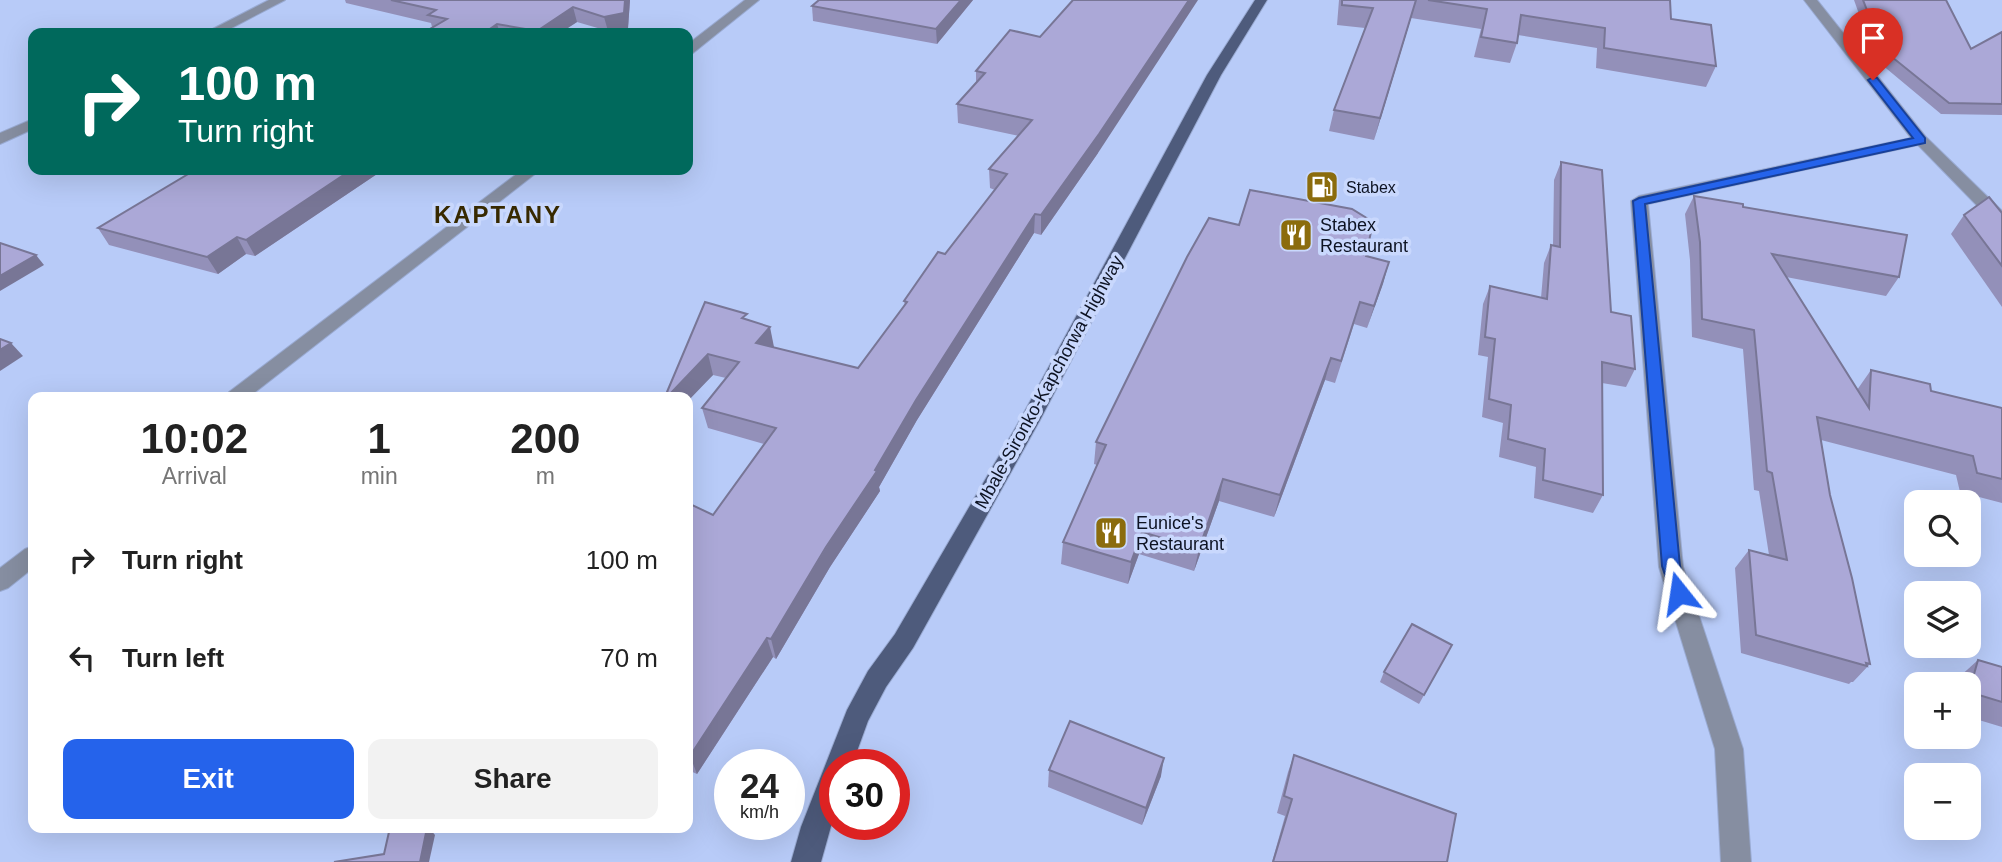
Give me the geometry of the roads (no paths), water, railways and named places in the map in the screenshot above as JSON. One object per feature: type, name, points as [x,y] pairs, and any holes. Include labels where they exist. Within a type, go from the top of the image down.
[{"type":"main road","name":"Mbale-Sironko-Kapchorwa Highway","points":[[844,749],[856,718],[877,679],[904,641],[1030,420],[1214,75],[1261,0]]},
{"type":"main road","points":[[806,862],[819,816]]},
{"type":"street","points":[[222,28],[279,0]]},
{"type":"street","points":[[693,46],[753,0]]},
{"type":"street","points":[[1810,0],[1921,140],[2002,221]]},
{"type":"street","points":[[0,139],[28,125]]},
{"type":"street","points":[[1735,862],[1729,749],[1671,566],[1639,201],[1921,140]]},
{"type":"street","points":[[243,392],[525,175]]},
{"type":"street","points":[[0,581],[28,559]]},
{"type":"place","name":"Stabex","points":[[1322,187]]},
{"type":"place","name":"Stabex Restaurant","points":[[1296,235]]},
{"type":"place","name":"Eunice's Restaurant","points":[[1111,533]]},
{"type":"district","name":"KAPTANY","points":[[498,215]]}]
